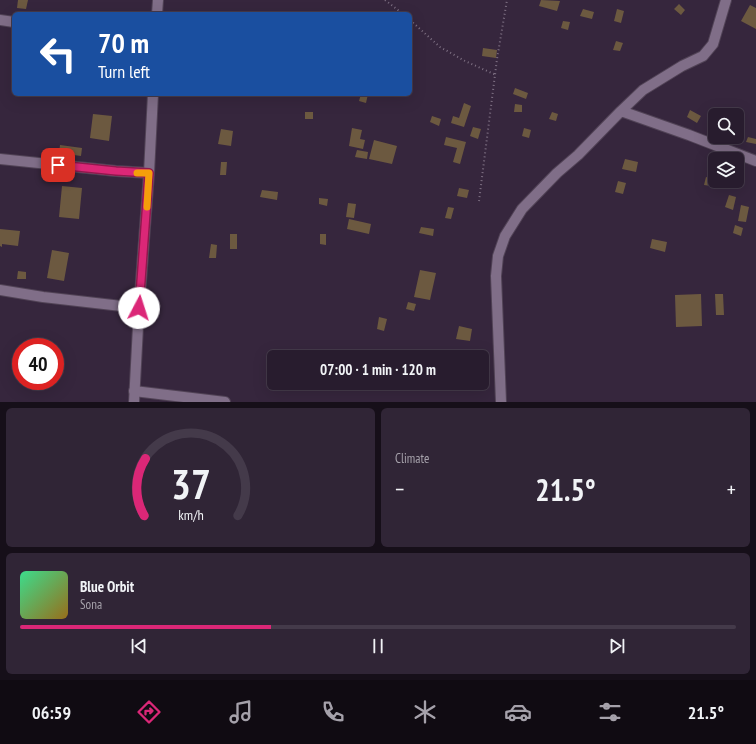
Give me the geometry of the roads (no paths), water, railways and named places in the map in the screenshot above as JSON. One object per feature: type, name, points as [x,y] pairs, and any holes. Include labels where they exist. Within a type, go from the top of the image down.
[{"type":"street","points":[[157,12],[158,0]]},
{"type":"street","points":[[501,402],[496,276],[498,256],[505,236],[522,209],[557,173],[595,139],[620,111],[643,90],[682,66],[703,56],[713,44],[726,0]]},
{"type":"street","points":[[0,20],[12,22]]},
{"type":"street","points":[[134,402],[153,96]]},
{"type":"street","points":[[620,111],[689,135],[756,161]]},
{"type":"street","points":[[0,158],[116,171],[149,173]]},
{"type":"street","points":[[0,290],[43,297],[139,308]]},
{"type":"street","points":[[134,390],[225,402]]}]
